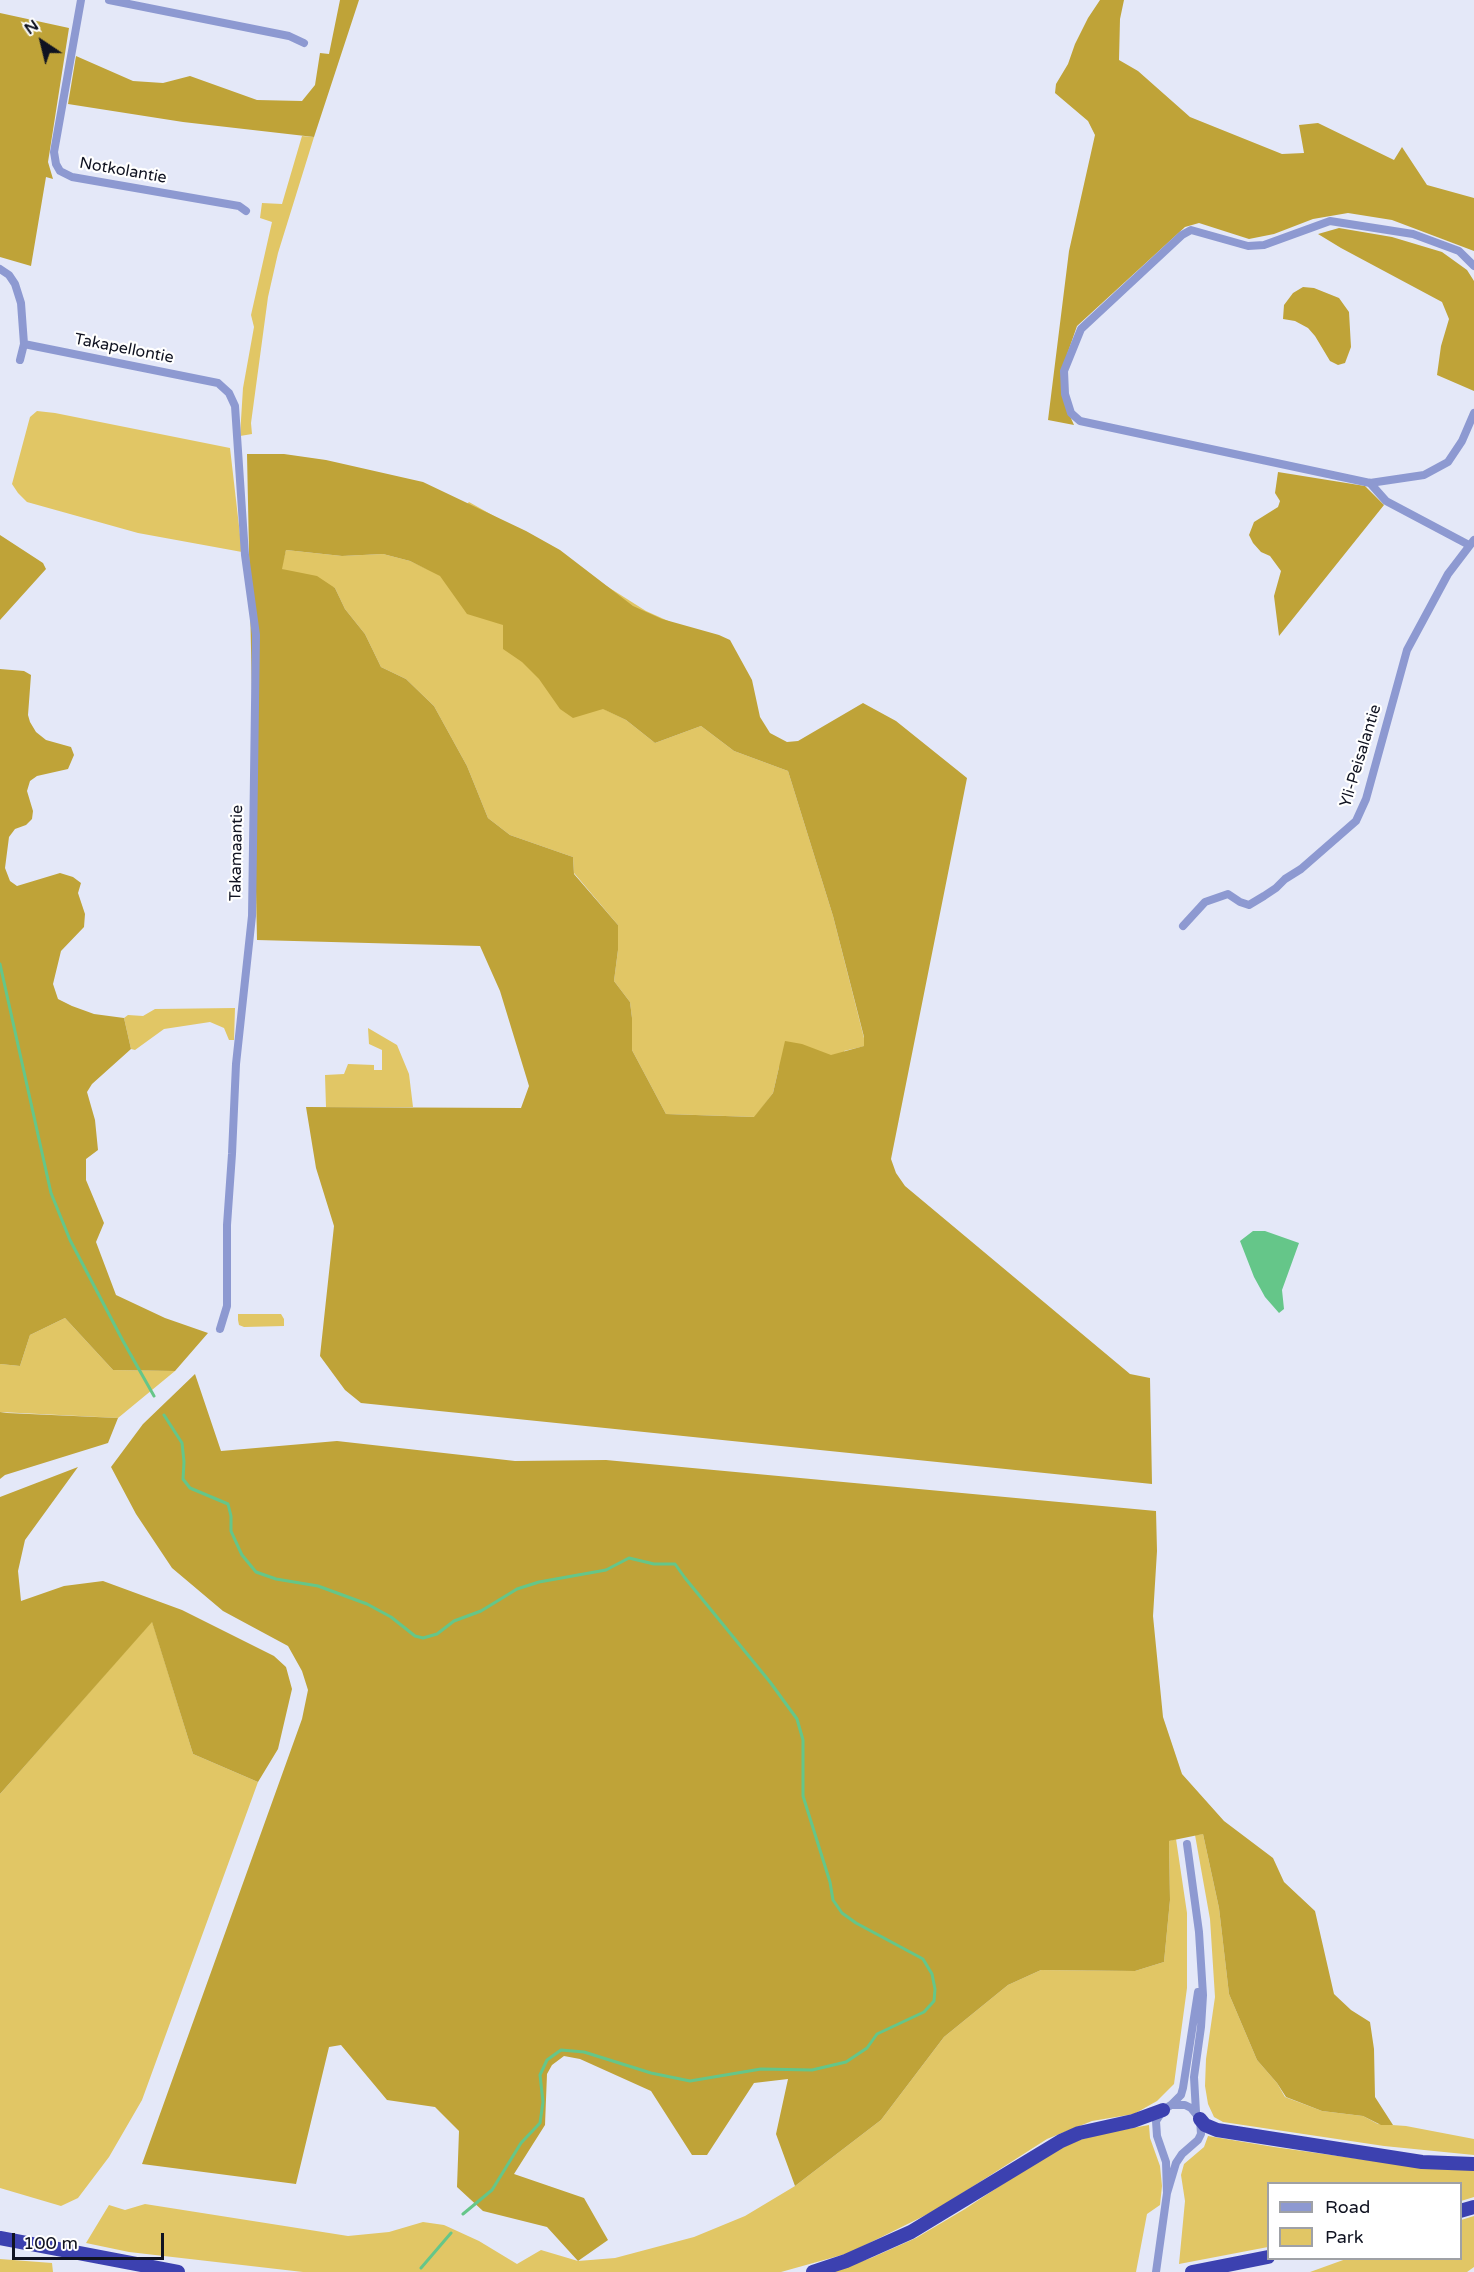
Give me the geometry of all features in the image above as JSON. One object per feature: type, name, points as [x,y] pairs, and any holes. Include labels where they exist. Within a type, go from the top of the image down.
[{"type":"highway","points":[[813,2272],[856,2257],[911,2232],[1061,2141],[1079,2133],[1133,2121],[1167,2108]]},
{"type":"highway","points":[[1198,2116],[1205,2125],[1217,2130],[1384,2157],[1422,2162],[1474,2164]]},
{"type":"highway","points":[[0,2238],[178,2272]]},
{"type":"highway","points":[[1192,2272],[1267,2257]]},
{"type":"street","name":"Notkolantie","points":[[81,0],[54,152],[60,171],[72,177],[239,206],[246,211]]},
{"type":"street","points":[[109,0],[289,36],[303,43]]},
{"type":"street","points":[[1474,266],[1459,252],[1413,234],[1330,221],[1264,245],[1248,246],[1191,230],[1081,329],[1064,371],[1065,394],[1071,413],[1080,421],[1370,483],[1424,475],[1448,462],[1462,441],[1474,413]]},
{"type":"street","points":[[0,269],[9,275],[15,284],[21,303],[24,344],[20,360]]},
{"type":"street","name":"Takapellontie","points":[[24,344],[218,383]]},
{"type":"street","name":"Takamaantie","points":[[218,383],[229,393],[236,406],[245,555],[256,635],[252,916],[236,1064],[227,1225],[226,1306],[220,1329]]},
{"type":"street","points":[[1370,483],[1386,501],[1472,542]]},
{"type":"street","name":"Yli-Peisalantie","points":[[1183,926],[1205,902],[1228,894],[1248,905],[1264,896],[1301,869],[1356,821],[1366,800],[1407,650],[1448,574],[1472,542]]},
{"type":"street","points":[[1167,2193],[1179,2158],[1193,2146],[1201,2134],[1194,2094],[1201,2027],[1201,1971],[1199,1932],[1187,1844]]},
{"type":"street","points":[[1156,2272],[1167,2193],[1166,2162],[1156,2129],[1156,2121],[1181,2095],[1201,1971]]},
{"type":"street","points":[[1167,2108],[1185,2105],[1198,2116]]},
{"type":"green space","points":[[302,136],[314,137],[278,253],[268,297],[251,423],[252,434],[240,436],[243,388],[254,327],[251,315],[272,222],[260,218],[262,203],[282,204]]},
{"type":"green space","points":[[37,411],[230,448],[242,552],[138,533],[27,502],[12,484],[30,417]]},
{"type":"green space","points":[[469,502],[510,525],[646,611],[704,637],[606,710],[626,720],[655,743],[701,726],[734,751],[788,771],[833,916],[864,1038],[865,1046],[844,1051],[891,1157],[891,1173],[779,1067],[773,1093],[755,1117],[666,1114],[632,1050],[630,1002],[614,981],[618,925],[574,873],[573,857],[510,835],[488,818],[467,766],[434,706],[406,679],[381,667],[365,634],[345,609],[335,588],[281,569],[286,550],[342,556],[383,554],[410,561],[427,569]]},
{"type":"green space","points":[[235,1008],[234,1040],[229,1040],[224,1028],[210,1022],[164,1029],[135,1050],[131,1049],[124,1018],[128,1015],[143,1016],[155,1009]]},
{"type":"green space","points":[[368,1028],[397,1045],[409,1074],[413,1107],[326,1107],[325,1075],[344,1074],[348,1064],[374,1065],[374,1070],[382,1070],[382,1050],[369,1044]]},
{"type":"green space","points":[[238,1314],[281,1314],[284,1326],[244,1327],[239,1325],[238,1320]]},
{"type":"green space","points":[[65,1318],[113,1370],[175,1371],[118,1418],[0,1412],[0,1364],[20,1366],[30,1335]]},
{"type":"green space","points":[[152,1621],[193,1754],[258,1782],[142,2100],[109,2157],[78,2198],[61,2206],[0,2188],[0,1794]]},
{"type":"green space","points":[[1203,1834],[1219,1908],[1229,1994],[1257,2060],[1277,2083],[1285,2097],[1322,2111],[1363,2116],[1378,2124],[1406,2126],[1474,2139],[1474,2155],[1384,2146],[1223,2122],[1214,2117],[1208,2104],[1205,2086],[1206,2059],[1215,1997],[1210,1919],[1195,1835]]},
{"type":"green space","points":[[1176,1839],[1187,1913],[1187,1988],[1174,2084],[1157,2101],[1134,2114],[1092,2121],[1047,2139],[936,2210],[849,2253],[781,2272],[303,2272],[129,2252],[86,2243],[109,2205],[125,2210],[145,2204],[348,2236],[389,2232],[423,2222],[444,2225],[479,2241],[517,2264],[541,2250],[578,2261],[615,2258],[694,2237],[745,2216],[795,2186],[881,2120],[944,2037],[1008,1985],[1041,1970],[1135,1971],[1164,1962],[1170,1900],[1169,1841]]},
{"type":"green space","points":[[1149,2125],[1150,2138],[1160,2166],[1162,2186],[1160,2205],[1147,2214],[1136,2272],[830,2272],[871,2258],[916,2238],[965,2209],[1048,2154],[1079,2140]]},
{"type":"green space","points":[[1208,2136],[1417,2167],[1474,2170],[1474,2197],[1462,2201],[1462,2182],[1267,2182],[1267,2247],[1179,2264],[1185,2201],[1181,2175],[1184,2164],[1204,2147]]},
{"type":"green space","points":[[1474,2216],[1474,2267],[1467,2272],[1310,2272],[1343,2260],[1462,2260],[1462,2220]]},
{"type":"green space","points":[[0,2259],[52,2263],[53,2272],[0,2272]]},
{"type":"shaded area","points":[[340,0],[359,0],[314,137],[183,122],[68,104],[76,56],[133,81],[163,83],[190,76],[257,100],[302,101],[315,85],[320,53],[329,54]]},
{"type":"shaded area","points":[[1100,0],[1124,0],[1120,19],[1119,60],[1138,71],[1190,117],[1282,154],[1304,153],[1299,125],[1318,123],[1394,160],[1402,147],[1427,185],[1474,198],[1474,251],[1392,220],[1348,213],[1313,219],[1274,234],[1249,239],[1199,223],[1185,227],[1077,326],[1061,372],[1074,425],[1048,420],[1069,251],[1095,135],[1088,121],[1055,93],[1056,84],[1068,64],[1088,18]]},
{"type":"shaded area","points":[[0,13],[69,28],[48,162],[53,179],[46,177],[31,266],[0,257]]},
{"type":"shaded area","points":[[1339,228],[1392,237],[1442,252],[1467,270],[1474,281],[1474,391],[1437,375],[1441,346],[1449,319],[1442,302],[1318,234]]},
{"type":"shaded area","points":[[1303,287],[1314,288],[1339,298],[1349,312],[1351,347],[1345,363],[1338,365],[1330,361],[1308,328],[1295,321],[1283,319],[1284,305],[1293,293]]},
{"type":"shaded area","points":[[247,454],[284,454],[326,460],[423,482],[526,531],[560,550],[633,606],[662,619],[730,640],[752,680],[760,717],[770,733],[787,742],[798,741],[863,703],[896,721],[967,778],[891,1159],[896,1173],[905,1186],[1130,1374],[1150,1378],[1152,1484],[361,1403],[345,1390],[320,1356],[334,1226],[316,1168],[306,1107],[521,1108],[529,1086],[500,991],[480,946],[257,940]],"holes":[[[286,550],[342,556],[383,554],[410,561],[440,576],[467,614],[503,625],[503,649],[522,662],[539,679],[560,709],[573,718],[603,709],[626,720],[655,743],[701,726],[734,751],[788,771],[833,916],[864,1037],[864,1046],[831,1055],[802,1044],[785,1041],[773,1093],[754,1117],[666,1114],[632,1050],[630,1002],[614,981],[618,925],[574,874],[573,857],[510,835],[488,818],[467,766],[434,706],[406,679],[381,667],[365,634],[345,609],[335,588],[317,576],[282,569]]]},
{"type":"shaded area","points":[[1278,472],[1365,486],[1384,505],[1279,636],[1274,596],[1281,571],[1270,556],[1261,552],[1253,543],[1249,535],[1254,522],[1278,507],[1280,501],[1275,493]]},
{"type":"shaded area","points":[[0,535],[43,563],[46,569],[0,620]]},
{"type":"shaded area","points":[[0,669],[24,671],[31,675],[28,715],[30,722],[36,732],[46,740],[71,747],[74,755],[68,769],[37,776],[30,781],[27,791],[33,811],[32,819],[26,825],[15,829],[9,837],[5,868],[10,881],[17,886],[60,873],[73,877],[81,883],[78,893],[85,914],[84,927],[61,951],[53,984],[58,999],[72,1006],[94,1014],[124,1018],[131,1049],[92,1084],[87,1092],[95,1120],[98,1150],[86,1159],[86,1180],[104,1223],[96,1242],[116,1295],[165,1318],[208,1333],[175,1371],[113,1370],[65,1318],[30,1335],[20,1366],[0,1364]]},
{"type":"shaded area","points":[[1253,1231],[1265,1231],[1299,1243],[1282,1290],[1284,1309],[1279,1313],[1265,1297],[1254,1277],[1240,1241]]},
{"type":"shaded area","points":[[195,1374],[221,1451],[337,1441],[515,1461],[606,1460],[1156,1511],[1157,1551],[1153,1616],[1163,1717],[1182,1774],[1224,1821],[1273,1858],[1284,1882],[1315,1911],[1334,1994],[1351,2010],[1370,2022],[1374,2049],[1375,2097],[1393,2125],[1381,2125],[1363,2116],[1322,2111],[1286,2097],[1257,2060],[1229,1994],[1219,1908],[1203,1834],[1169,1841],[1170,1900],[1164,1962],[1135,1971],[1041,1970],[1008,1985],[944,2037],[881,2120],[795,2186],[776,2134],[788,2079],[754,2083],[707,2155],[692,2155],[651,2091],[580,2059],[564,2056],[552,2065],[547,2074],[545,2125],[514,2174],[584,2198],[608,2240],[578,2261],[547,2227],[483,2211],[457,2187],[459,2131],[435,2107],[387,2100],[341,2045],[329,2047],[296,2184],[142,2164],[302,1719],[308,1690],[302,1671],[288,1646],[223,1611],[172,1568],[136,1514],[111,1467],[143,1424]]},
{"type":"shaded area","points":[[0,1412],[118,1418],[108,1443],[5,1475],[0,1479]]},
{"type":"shaded area","points":[[78,1467],[25,1540],[18,1571],[21,1601],[64,1586],[103,1581],[182,1610],[274,1656],[286,1667],[292,1689],[278,1749],[258,1782],[193,1754],[152,1622],[0,1794],[0,1497]]},
{"type":"waterway","points":[[0,964],[51,1193],[70,1240],[154,1396]]},
{"type":"waterway","points":[[164,1415],[182,1443],[183,1479],[190,1488],[228,1504],[231,1531],[242,1555],[256,1572],[276,1579],[318,1586],[367,1604],[391,1617],[415,1636],[423,1638],[437,1634],[454,1621],[481,1611],[517,1589],[539,1582],[606,1570],[629,1558],[654,1564],[675,1564],[797,1719],[803,1740],[803,1796],[830,1882],[833,1900],[842,1913],[856,1923],[923,1959],[932,1974],[935,1989],[934,2001],[924,2012],[877,2034],[867,2048],[846,2062],[812,2070],[761,2069],[690,2081],[651,2073],[584,2052],[561,2050],[547,2060],[540,2075],[543,2102],[540,2123],[521,2143],[492,2190],[463,2214]]},
{"type":"waterway","points":[[421,2268],[451,2233]]}]
